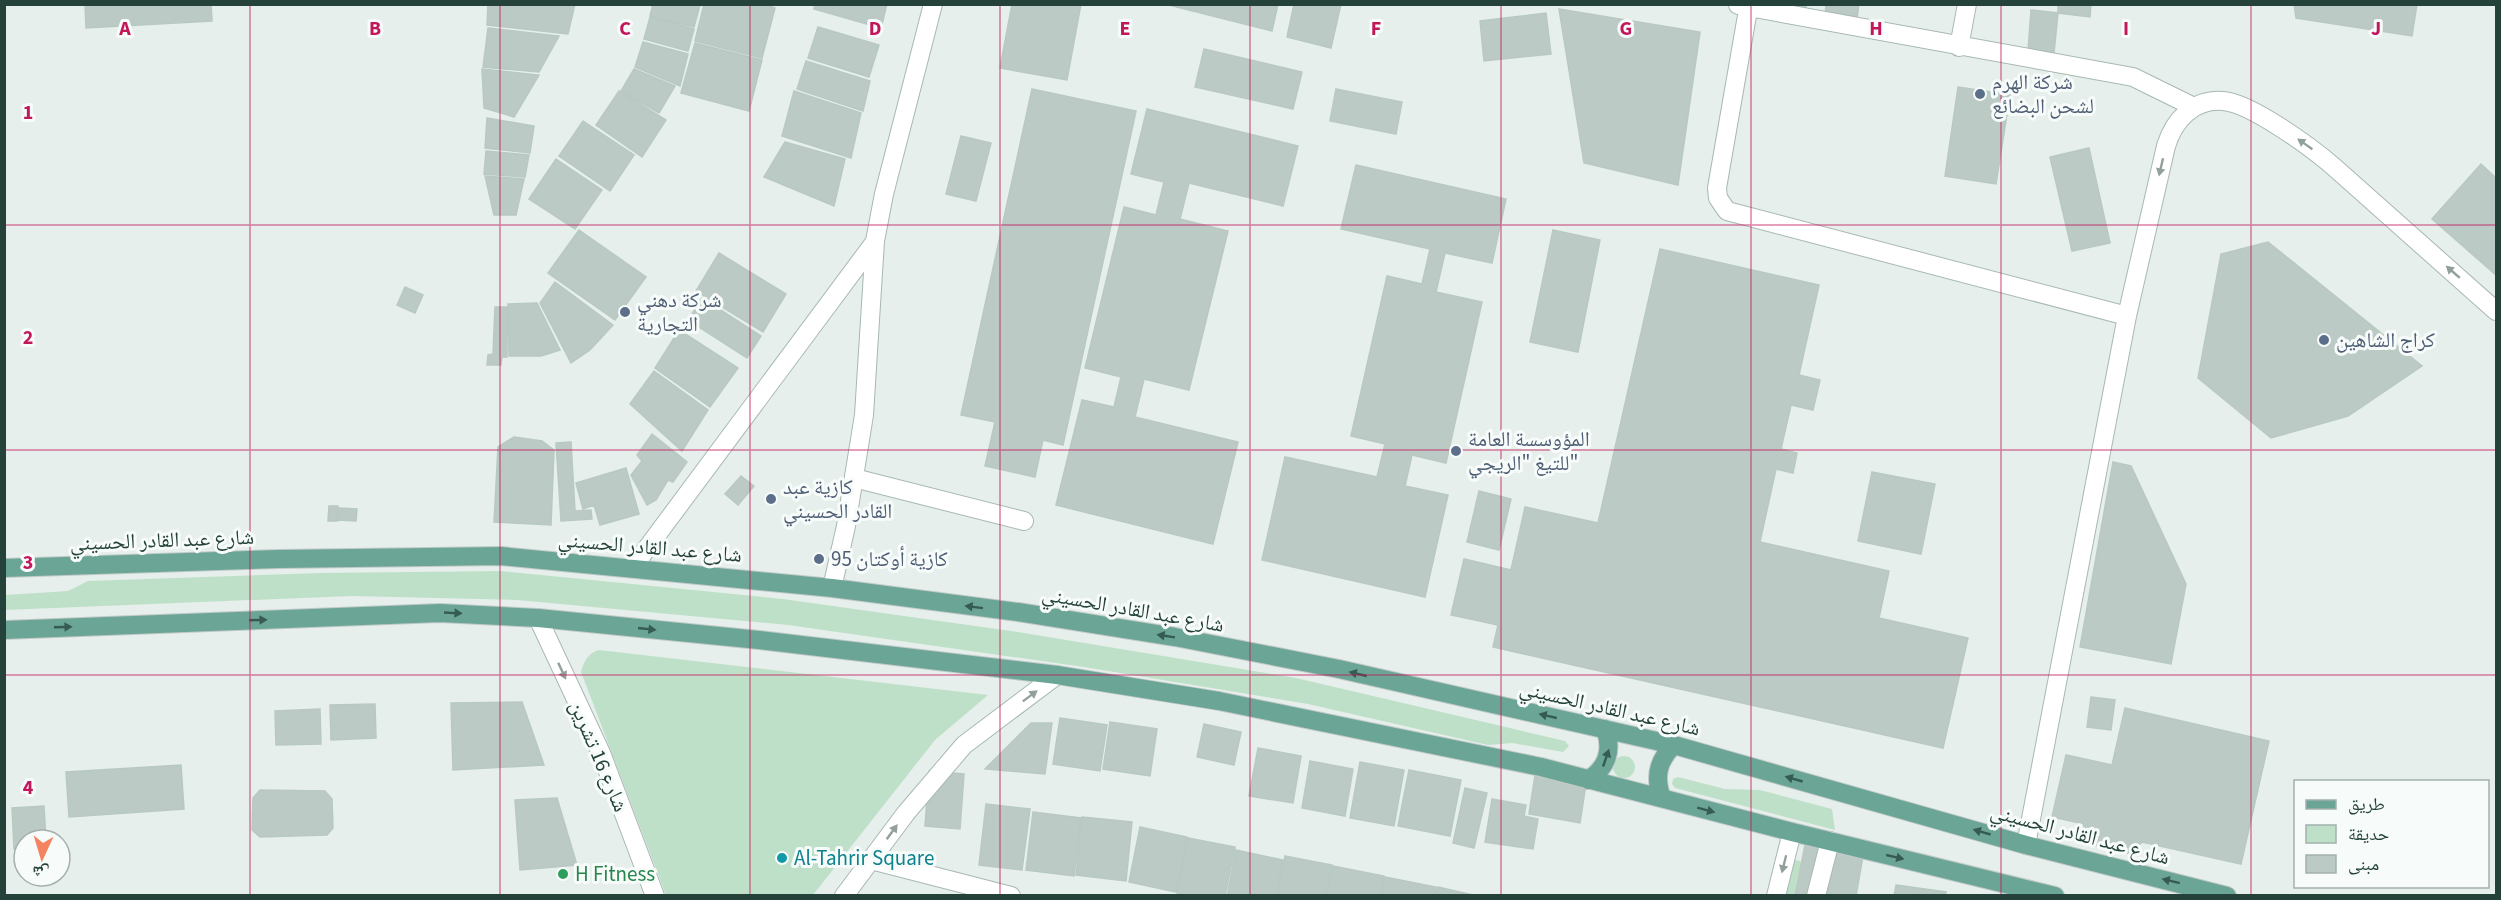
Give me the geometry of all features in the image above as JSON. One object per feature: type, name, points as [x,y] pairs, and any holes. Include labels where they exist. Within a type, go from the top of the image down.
[{"type":"main road","name":"شارع عبد القادر الحسيني","points":[[4,568],[279,559],[501,556],[832,588],[1018,612],[1175,638],[1339,669],[1674,745],[2026,845],[2227,896]]},
{"type":"main road","points":[[4,579],[60,565]]},
{"type":"main road","points":[[4,630],[440,613],[538,618],[759,640],[1057,675],[1219,701],[1541,767],[1830,841],[2004,889],[2055,896]]},
{"type":"main road","points":[[1588,780],[1602,769],[1609,754],[1610,745],[1605,729]]},
{"type":"main road","points":[[1662,798],[1657,779],[1658,770],[1667,752],[1674,745]]},
{"type":"street","points":[[832,588],[864,415],[875,241],[884,194],[933,4]]},
{"type":"street","points":[[1959,47],[1967,4]]},
{"type":"street","points":[[2127,316],[1727,211],[1718,198],[1717,188],[1745,5],[1959,47],[2133,77],[2194,107]]},
{"type":"street","points":[[2026,845],[2127,316],[2166,146],[2171,130],[2181,117],[2194,107],[2208,102],[2223,101],[2238,104],[2308,146],[2496,311]]},
{"type":"street","points":[[633,567],[875,241]]},
{"type":"street","points":[[854,478],[1024,521]]},
{"type":"street","name":"شارع 16 تشرين","points":[[538,618],[601,753],[655,896]]},
{"type":"street","points":[[844,896],[906,813],[964,745],[1057,675]]},
{"type":"street","points":[[1776,896],[1792,832]]},
{"type":"street","points":[[1816,896],[1830,841]]},
{"type":"street","points":[[871,860],[986,893],[1011,896]]},
{"type":"green space","points":[[501,571],[783,599],[1018,632],[1296,678],[1565,741],[1569,746],[1563,752],[1512,743],[1488,745],[1308,704],[1084,667],[788,625],[517,600],[352,596],[5,610],[5,595],[68,591],[88,581],[321,573]]},
{"type":"green space","points":[[599,650],[988,695],[935,740],[813,895],[666,895],[581,672],[587,658]]},
{"type":"green space","points":[[1624,756],[1632,759],[1635,767],[1632,775],[1624,778],[1616,775],[1613,767],[1616,759]]},
{"type":"green space","points":[[1678,777],[1725,789],[1760,790],[1832,809],[1835,830],[1675,788],[1672,784],[1673,779]]},
{"type":"green space","points":[[1794,860],[1800,861],[1803,867],[1796,895],[1781,896]]},
{"type":"building","points":[[85,4],[211,4],[212,21],[86,28]]},
{"type":"building","points":[[488,4],[575,4],[568,34],[487,25]]},
{"type":"building","points":[[653,4],[700,5],[694,27],[650,16]]},
{"type":"building","points":[[704,4],[763,4],[775,8],[762,58],[695,41]]},
{"type":"building","points":[[815,4],[887,4],[881,28],[814,9]]},
{"type":"building","points":[[1012,4],[1081,4],[1067,80],[1000,68]]},
{"type":"building","points":[[1165,4],[1278,4],[1272,31]]},
{"type":"building","points":[[1294,4],[1341,4],[1331,48],[1287,37]]},
{"type":"building","points":[[1786,4],[1806,4],[1806,8],[1786,6]]},
{"type":"building","points":[[1826,4],[1859,4],[1857,19],[1825,16]]},
{"type":"building","points":[[2058,4],[2091,4],[2090,17],[2058,13]]},
{"type":"building","points":[[2294,4],[2417,4],[2412,36],[2296,18]]},
{"type":"building","points":[[1559,9],[1700,32],[1678,185],[1584,163]]},
{"type":"building","points":[[2031,10],[2058,13],[2054,53],[2028,51]]},
{"type":"building","points":[[1546,13],[1551,54],[1484,61],[1480,21]]},
{"type":"building","points":[[650,17],[694,29],[688,51],[644,39]]},
{"type":"building","points":[[818,27],[879,45],[869,77],[808,58]]},
{"type":"building","points":[[488,28],[559,36],[539,72],[483,67]]},
{"type":"building","points":[[643,42],[688,54],[680,86],[635,67]]},
{"type":"building","points":[[695,43],[762,60],[749,111],[681,93]]},
{"type":"building","points":[[1204,49],[1302,72],[1293,109],[1195,87]]},
{"type":"building","points":[[806,61],[870,81],[863,111],[797,89]]},
{"type":"building","points":[[482,69],[539,75],[514,117],[484,108]]},
{"type":"building","points":[[634,69],[675,86],[659,113],[621,91]]},
{"type":"building","points":[[1958,87],[2010,95],[1996,184],[1945,176]]},
{"type":"building","points":[[1032,89],[1136,111],[1063,445],[1043,440],[1035,477],[985,466],[995,422],[961,415]]},
{"type":"building","points":[[1336,89],[1402,102],[1396,134],[1330,121]]},
{"type":"building","points":[[619,91],[666,120],[642,157],[596,125]]},
{"type":"building","points":[[794,91],[861,113],[851,158],[782,136]]},
{"type":"building","points":[[1147,109],[1298,146],[1283,206],[1189,183],[1180,219],[1228,231],[1189,390],[1144,379],[1135,417],[1238,442],[1213,544],[1056,505],[1082,400],[1114,407],[1121,377],[1085,368],[1124,207],[1156,215],[1164,182],[1131,174]]},
{"type":"building","points":[[487,118],[534,126],[530,153],[485,148]]},
{"type":"building","points":[[583,121],[634,155],[610,191],[559,156]]},
{"type":"building","points":[[961,136],[991,143],[976,201],[946,194]]},
{"type":"building","points":[[785,142],[845,159],[834,206],[764,177]]},
{"type":"building","points":[[2089,148],[2110,243],[2072,251],[2050,157]]},
{"type":"building","points":[[486,151],[529,155],[525,177],[484,174]]},
{"type":"building","points":[[556,159],[602,190],[575,229],[529,199]]},
{"type":"building","points":[[2481,164],[2496,178],[2496,275],[2432,219]]},
{"type":"building","points":[[1356,165],[1506,199],[1492,263],[1445,253],[1436,292],[1482,302],[1446,463],[1412,455],[1405,486],[1448,495],[1425,597],[1262,560],[1285,457],[1377,477],[1385,444],[1351,436],[1387,276],[1422,284],[1430,249],[1341,229]]},
{"type":"building","points":[[485,176],[524,179],[516,215],[494,215]]},
{"type":"building","points":[[579,230],[646,277],[615,320],[548,273]]},
{"type":"building","points":[[1553,230],[1600,240],[1578,352],[1530,342]]},
{"type":"building","points":[[2268,242],[2422,366],[2348,416],[2271,438],[2198,378],[2221,254]]},
{"type":"building","points":[[1660,249],[1819,285],[1799,375],[1820,380],[1813,410],[1791,405],[1781,449],[1797,453],[1793,473],[1776,469],[1760,542],[1889,571],[1879,618],[1968,638],[1943,748],[1493,647],[1498,625],[1451,615],[1464,559],[1511,570],[1525,507],[1598,523]]},
{"type":"building","points":[[719,253],[786,294],[763,332],[696,291]]},
{"type":"building","points":[[555,282],[613,325],[590,350],[571,363],[540,303]]},
{"type":"building","points":[[405,287],[423,295],[415,313],[397,305]]},
{"type":"building","points":[[702,298],[761,336],[747,358],[688,320]]},
{"type":"building","points":[[537,303],[560,350],[541,356],[509,356],[508,304]]},
{"type":"building","points":[[495,307],[507,307],[507,357],[502,357],[501,365],[487,365],[488,355],[493,354]]},
{"type":"building","points":[[679,330],[738,368],[710,407],[655,368]]},
{"type":"building","points":[[654,371],[708,410],[682,451],[630,404]]},
{"type":"building","points":[[652,434],[687,462],[673,482],[668,480],[656,500],[647,505],[631,475],[642,461],[637,455]]},
{"type":"building","points":[[514,437],[542,441],[554,450],[551,525],[494,522],[498,447]]},
{"type":"building","points":[[571,442],[575,511],[591,510],[592,519],[561,521],[556,443]]},
{"type":"building","points":[[2113,462],[2131,466],[2186,584],[2171,664],[2080,647]]},
{"type":"building","points":[[626,468],[639,514],[600,525],[594,505],[583,509],[576,483]]},
{"type":"building","points":[[1872,472],[1935,484],[1921,554],[1858,541]]},
{"type":"building","points":[[741,476],[754,486],[738,505],[725,494]]},
{"type":"building","points":[[1479,491],[1511,499],[1499,550],[1467,542]]},
{"type":"building","points":[[329,506],[338,506],[337,521],[328,521]]},
{"type":"building","points":[[339,508],[357,509],[356,521],[338,520]]},
{"type":"building","points":[[2091,697],[2115,700],[2111,730],[2087,727]]},
{"type":"building","points":[[522,702],[544,765],[453,770],[451,703]]},
{"type":"building","points":[[375,704],[376,738],[331,740],[330,705]]},
{"type":"building","points":[[2125,708],[2269,741],[2241,864],[2142,842],[2131,854],[2080,842],[2084,824],[2052,817],[2066,755],[2112,765]]},
{"type":"building","points":[[320,709],[321,744],[276,745],[275,711]]},
{"type":"building","points":[[1060,718],[1107,725],[1100,771],[1053,764]]},
{"type":"building","points":[[1110,722],[1157,729],[1150,776],[1103,769]]},
{"type":"building","points":[[1031,723],[1052,723],[1045,774],[985,769]]},
{"type":"building","points":[[1204,724],[1241,732],[1234,765],[1197,757]]},
{"type":"building","points":[[1258,748],[1301,756],[1293,803],[1249,796]]},
{"type":"building","points":[[1310,761],[1353,769],[1345,816],[1302,808]]},
{"type":"building","points":[[1360,762],[1404,770],[1394,826],[1350,818]]},
{"type":"building","points":[[181,765],[184,809],[69,817],[66,772]]},
{"type":"building","points":[[1409,770],[1461,780],[1450,836],[1398,826]]},
{"type":"building","points":[[929,771],[964,774],[960,829],[925,826]]},
{"type":"building","points":[[1535,775],[1586,784],[1580,823],[1529,814]]},
{"type":"building","points":[[1465,788],[1487,793],[1474,848],[1453,843]]},
{"type":"building","points":[[260,790],[325,791],[332,799],[333,828],[327,835],[260,837],[252,830],[253,798]]},
{"type":"building","points":[[557,798],[577,865],[520,870],[515,800]]},
{"type":"building","points":[[1492,799],[1526,805],[1524,816],[1538,819],[1533,849],[1485,842]]},
{"type":"building","points":[[986,804],[1030,809],[1022,870],[979,865]]},
{"type":"building","points":[[44,806],[45,828],[13,828],[12,808]]},
{"type":"building","points":[[1033,812],[1081,818],[1074,876],[1026,870]]},
{"type":"building","points":[[1082,817],[1132,822],[1126,881],[1076,875]]},
{"type":"building","points":[[1140,827],[1187,837],[1176,892],[1129,882]]},
{"type":"building","points":[[1188,838],[1235,847],[1225,896],[1190,896],[1177,893]]},
{"type":"building","points":[[1805,845],[1863,856],[1856,896],[1795,896]]},
{"type":"building","points":[[1236,850],[1283,860],[1276,896],[1227,896]]},
{"type":"building","points":[[1285,856],[1332,865],[1326,896],[1277,896]]},
{"type":"building","points":[[1333,866],[1384,876],[1380,896],[1326,896]]},
{"type":"building","points":[[1385,877],[1436,887],[1435,896],[1381,896]]},
{"type":"building","points":[[1896,885],[1946,892],[1945,896],[1894,896]]},
{"type":"building","points":[[1438,887],[1477,896],[1436,896]]},
{"type":"place","name":"شركة الهرم لشحن البضائع","points":[[1980,94]]},
{"type":"place","name":"شركة دهني التجارية","points":[[625,312]]},
{"type":"place","name":"كراج الشاهين","points":[[2324,340]]},
{"type":"place","name":"المؤوسسة العامة للتيغ \"الريجي\"","points":[[1456,451]]},
{"type":"place","name":"كازية عبد القادر الحسيني","points":[[771,499]]},
{"type":"place","name":"كازية أوكتان 95","points":[[819,559]]},
{"type":"place","name":"Al-Tahrir Square","points":[[782,858]]},
{"type":"place","name":"H Fitness","points":[[563,874]]}]
